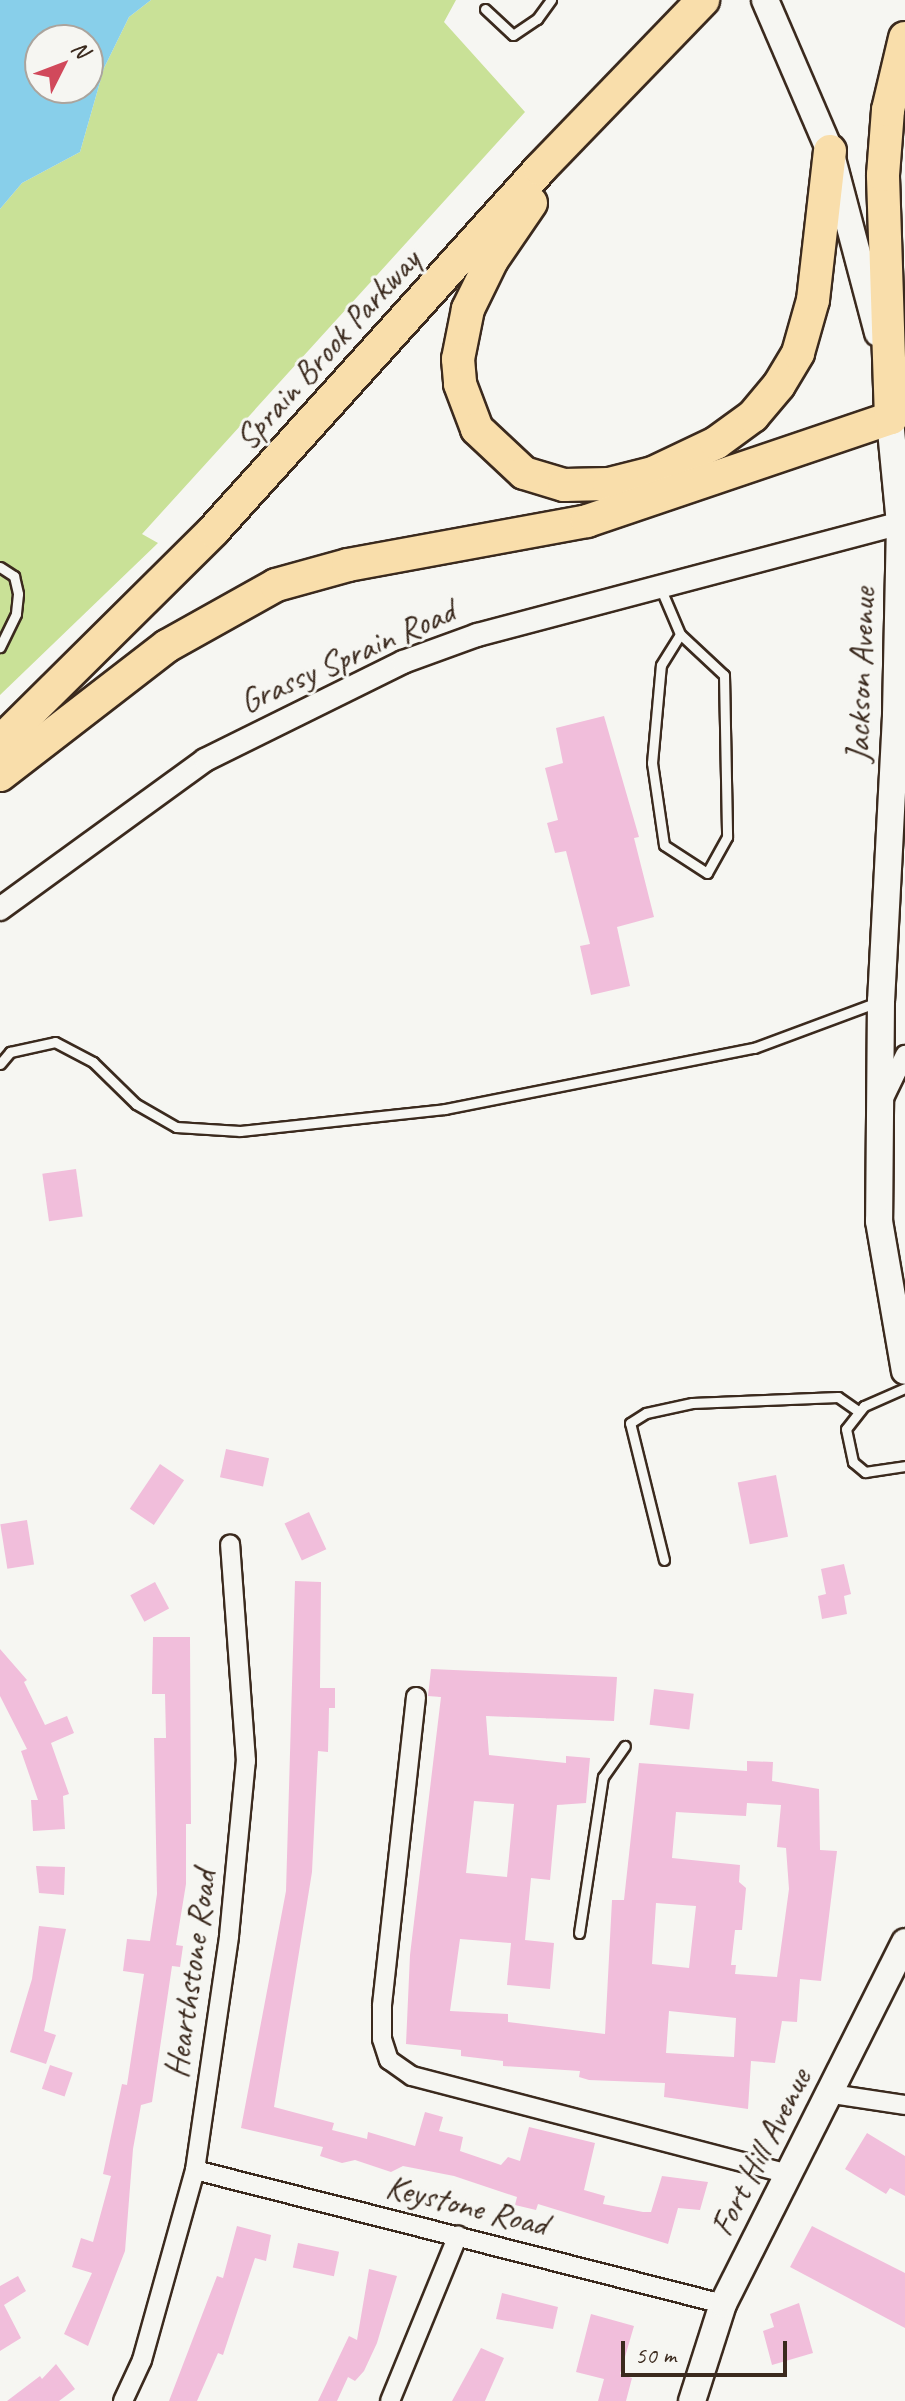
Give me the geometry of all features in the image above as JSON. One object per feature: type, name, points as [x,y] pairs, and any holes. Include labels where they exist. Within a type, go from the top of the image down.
[{"type":"highway","name":"Sprain Brook Parkway","points":[[0,742],[213,531],[596,110],[703,0]]},
{"type":"highway","points":[[0,775],[178,638],[276,585],[348,565],[587,521],[891,418],[883,175],[888,110],[905,38]]},
{"type":"highway","points":[[596,110],[479,282],[468,309],[458,359],[466,407],[490,446],[524,473],[564,485],[609,484],[674,465],[735,430],[779,385],[798,353],[813,300],[830,151]]},
{"type":"main road","name":"Jackson Avenue","points":[[765,0],[830,151],[877,324],[902,523],[896,732],[877,1111],[879,1221],[905,1371]]},
{"type":"main road","name":"Fort Hill Avenue","points":[[692,2401],[723,2304],[904,1948]]},
{"type":"street","name":"Grassy Sprain Road","points":[[0,909],[205,760],[334,693],[477,635],[902,523]]},
{"type":"street","points":[[877,1111],[905,1055]]},
{"type":"street","name":"Hearthstone Road","points":[[123,2401],[142,2360],[195,2170],[229,1936],[246,1761],[230,1545]]},
{"type":"street","points":[[416,1697],[382,2006],[382,2039],[389,2060],[412,2076],[787,2174]]},
{"type":"street","points":[[832,2094],[905,2105]]},
{"type":"street","name":"Keystone Road","points":[[195,2170],[723,2304]]},
{"type":"street","points":[[390,2401],[458,2235]]},
{"type":"lane","points":[[485,9],[513,35],[537,19],[551,0]]},
{"type":"lane","points":[[0,567],[14,576],[18,594],[16,614],[0,647]]},
{"type":"lane","points":[[660,587],[680,634],[724,675],[727,837],[707,873],[664,845],[652,763],[661,665],[680,634]]},
{"type":"lane","points":[[0,1064],[10,1052],[55,1042],[93,1062],[136,1104],[176,1127],[240,1131],[445,1109],[754,1048],[881,1001]]},
{"type":"lane","points":[[905,1388],[858,1411],[846,1429],[853,1462],[865,1472],[905,1466]]},
{"type":"lane","points":[[664,1560],[630,1423],[646,1413],[692,1403],[838,1397],[858,1411]]},
{"type":"lane","points":[[579,1933],[603,1777],[625,1746]]},
{"type":"green space","points":[[151,0],[456,0],[444,22],[525,112],[142,534],[158,543],[0,695],[0,209],[22,183],[80,152],[94,104],[104,104],[104,68],[129,17]]},
{"type":"water","points":[[0,0],[151,0],[129,17],[104,68],[104,24],[24,24],[24,104],[94,104],[80,152],[22,183],[0,209]]},
{"type":"building","points":[[604,716],[639,837],[634,838],[654,917],[617,927],[630,986],[591,995],[580,946],[590,944],[566,851],[555,853],[547,823],[558,820],[545,768],[563,763],[556,728]]},
{"type":"building","points":[[76,1169],[83,1217],[49,1221],[42,1174]]},
{"type":"building","points":[[226,1449],[269,1458],[263,1487],[220,1477]]},
{"type":"building","points":[[160,1464],[184,1480],[154,1525],[130,1509]]},
{"type":"building","points":[[776,1475],[788,1537],[750,1544],[738,1482]]},
{"type":"building","points":[[309,1512],[326,1549],[302,1561],[285,1523]]},
{"type":"building","points":[[27,1520],[34,1564],[7,1569],[0,1524]]},
{"type":"building","points":[[844,1564],[851,1594],[844,1596],[847,1614],[822,1619],[818,1596],[826,1594],[821,1569]]},
{"type":"building","points":[[295,1581],[321,1582],[320,1688],[335,1688],[335,1708],[329,1708],[328,1752],[318,1751],[312,1872],[274,2107],[334,2123],[332,2130],[367,2139],[368,2132],[415,2146],[425,2112],[443,2117],[439,2131],[463,2137],[460,2151],[501,2165],[508,2157],[520,2161],[529,2127],[595,2143],[584,2190],[605,2196],[603,2204],[643,2212],[651,2212],[662,2176],[708,2182],[700,2210],[678,2208],[668,2244],[538,2204],[536,2210],[515,2205],[517,2197],[454,2176],[403,2166],[391,2172],[355,2160],[342,2163],[320,2156],[323,2147],[241,2128],[286,1891]]},
{"type":"building","points":[[155,1582],[169,1608],[144,1622],[130,1595]]},
{"type":"building","points":[[153,1637],[190,1637],[191,1824],[186,1824],[186,1884],[176,1945],[183,1946],[180,1967],[172,1966],[152,2102],[141,2105],[133,2149],[125,2251],[88,2346],[64,2334],[92,2273],[72,2267],[81,2238],[93,2242],[111,2176],[103,2174],[122,2084],[127,2085],[144,1974],[123,1971],[127,1939],[150,1941],[157,1894],[154,1738],[166,1738],[165,1694],[152,1694]]},
{"type":"building","points":[[0,1649],[27,1680],[24,1682],[45,1725],[67,1716],[74,1733],[51,1743],[69,1794],[63,1796],[65,1829],[33,1831],[31,1800],[38,1800],[21,1751],[27,1749],[0,1696]]},
{"type":"building","points":[[431,1669],[617,1677],[614,1721],[486,1716],[489,1755],[566,1763],[566,1756],[590,1758],[586,1803],[557,1805],[550,1880],[531,1878],[525,1940],[554,1943],[550,1989],[507,1985],[511,1943],[460,1939],[450,2011],[508,2014],[508,2022],[605,2034],[612,1900],[624,1900],[639,1763],[747,1771],[747,1761],[773,1762],[772,1781],[819,1789],[820,1850],[837,1851],[821,1981],[800,1979],[797,2022],[782,2021],[775,2063],[751,2061],[748,2109],[664,2097],[665,2083],[589,2080],[579,2077],[580,2071],[503,2066],[503,2061],[461,2056],[461,2050],[406,2044],[410,1955],[441,1697],[428,1696]],"holes":[[[474,1801],[514,1804],[507,1877],[466,1873]],[[747,1803],[781,1805],[777,1847],[786,1848],[789,1889],[777,1977],[735,1974],[736,1965],[731,1965],[735,1930],[742,1930],[746,1888],[739,1882],[740,1865],[672,1858],[676,1812],[746,1816]],[[656,1903],[696,1906],[689,1968],[652,1964]],[[669,2011],[736,2018],[734,2057],[666,2053]]]},
{"type":"building","points":[[654,1689],[694,1694],[689,1730],[650,1725]]},
{"type":"building","points":[[36,1866],[65,1867],[64,1895],[39,1893]]},
{"type":"building","points":[[39,1926],[66,1929],[44,2031],[56,2035],[46,2064],[10,2052],[32,1979]]},
{"type":"building","points":[[50,2065],[73,2073],[65,2096],[42,2089]]},
{"type":"building","points":[[867,2133],[905,2156],[905,2196],[890,2188],[886,2194],[845,2169]]},
{"type":"building","points":[[237,2226],[271,2235],[266,2261],[255,2258],[223,2355],[218,2353],[197,2401],[169,2401],[217,2276],[223,2278]]},
{"type":"building","points":[[812,2226],[905,2273],[905,2328],[790,2267]]},
{"type":"building","points":[[298,2243],[339,2252],[334,2276],[293,2267]]},
{"type":"building","points":[[369,2269],[397,2276],[377,2343],[364,2371],[355,2381],[348,2377],[337,2401],[318,2401],[349,2336],[357,2340]]},
{"type":"building","points":[[18,2276],[26,2291],[4,2305],[21,2338],[0,2351],[0,2286]]},
{"type":"building","points":[[502,2293],[558,2307],[553,2329],[496,2319]]},
{"type":"building","points":[[799,2303],[813,2353],[772,2365],[763,2331],[774,2327],[770,2314]]},
{"type":"building","points":[[591,2314],[634,2326],[620,2374],[632,2378],[626,2401],[598,2401],[604,2379],[576,2372]]},
{"type":"building","points":[[481,2348],[504,2358],[485,2401],[452,2401]]},
{"type":"building","points":[[56,2364],[75,2389],[59,2401],[7,2401],[40,2376],[42,2379]]}]
